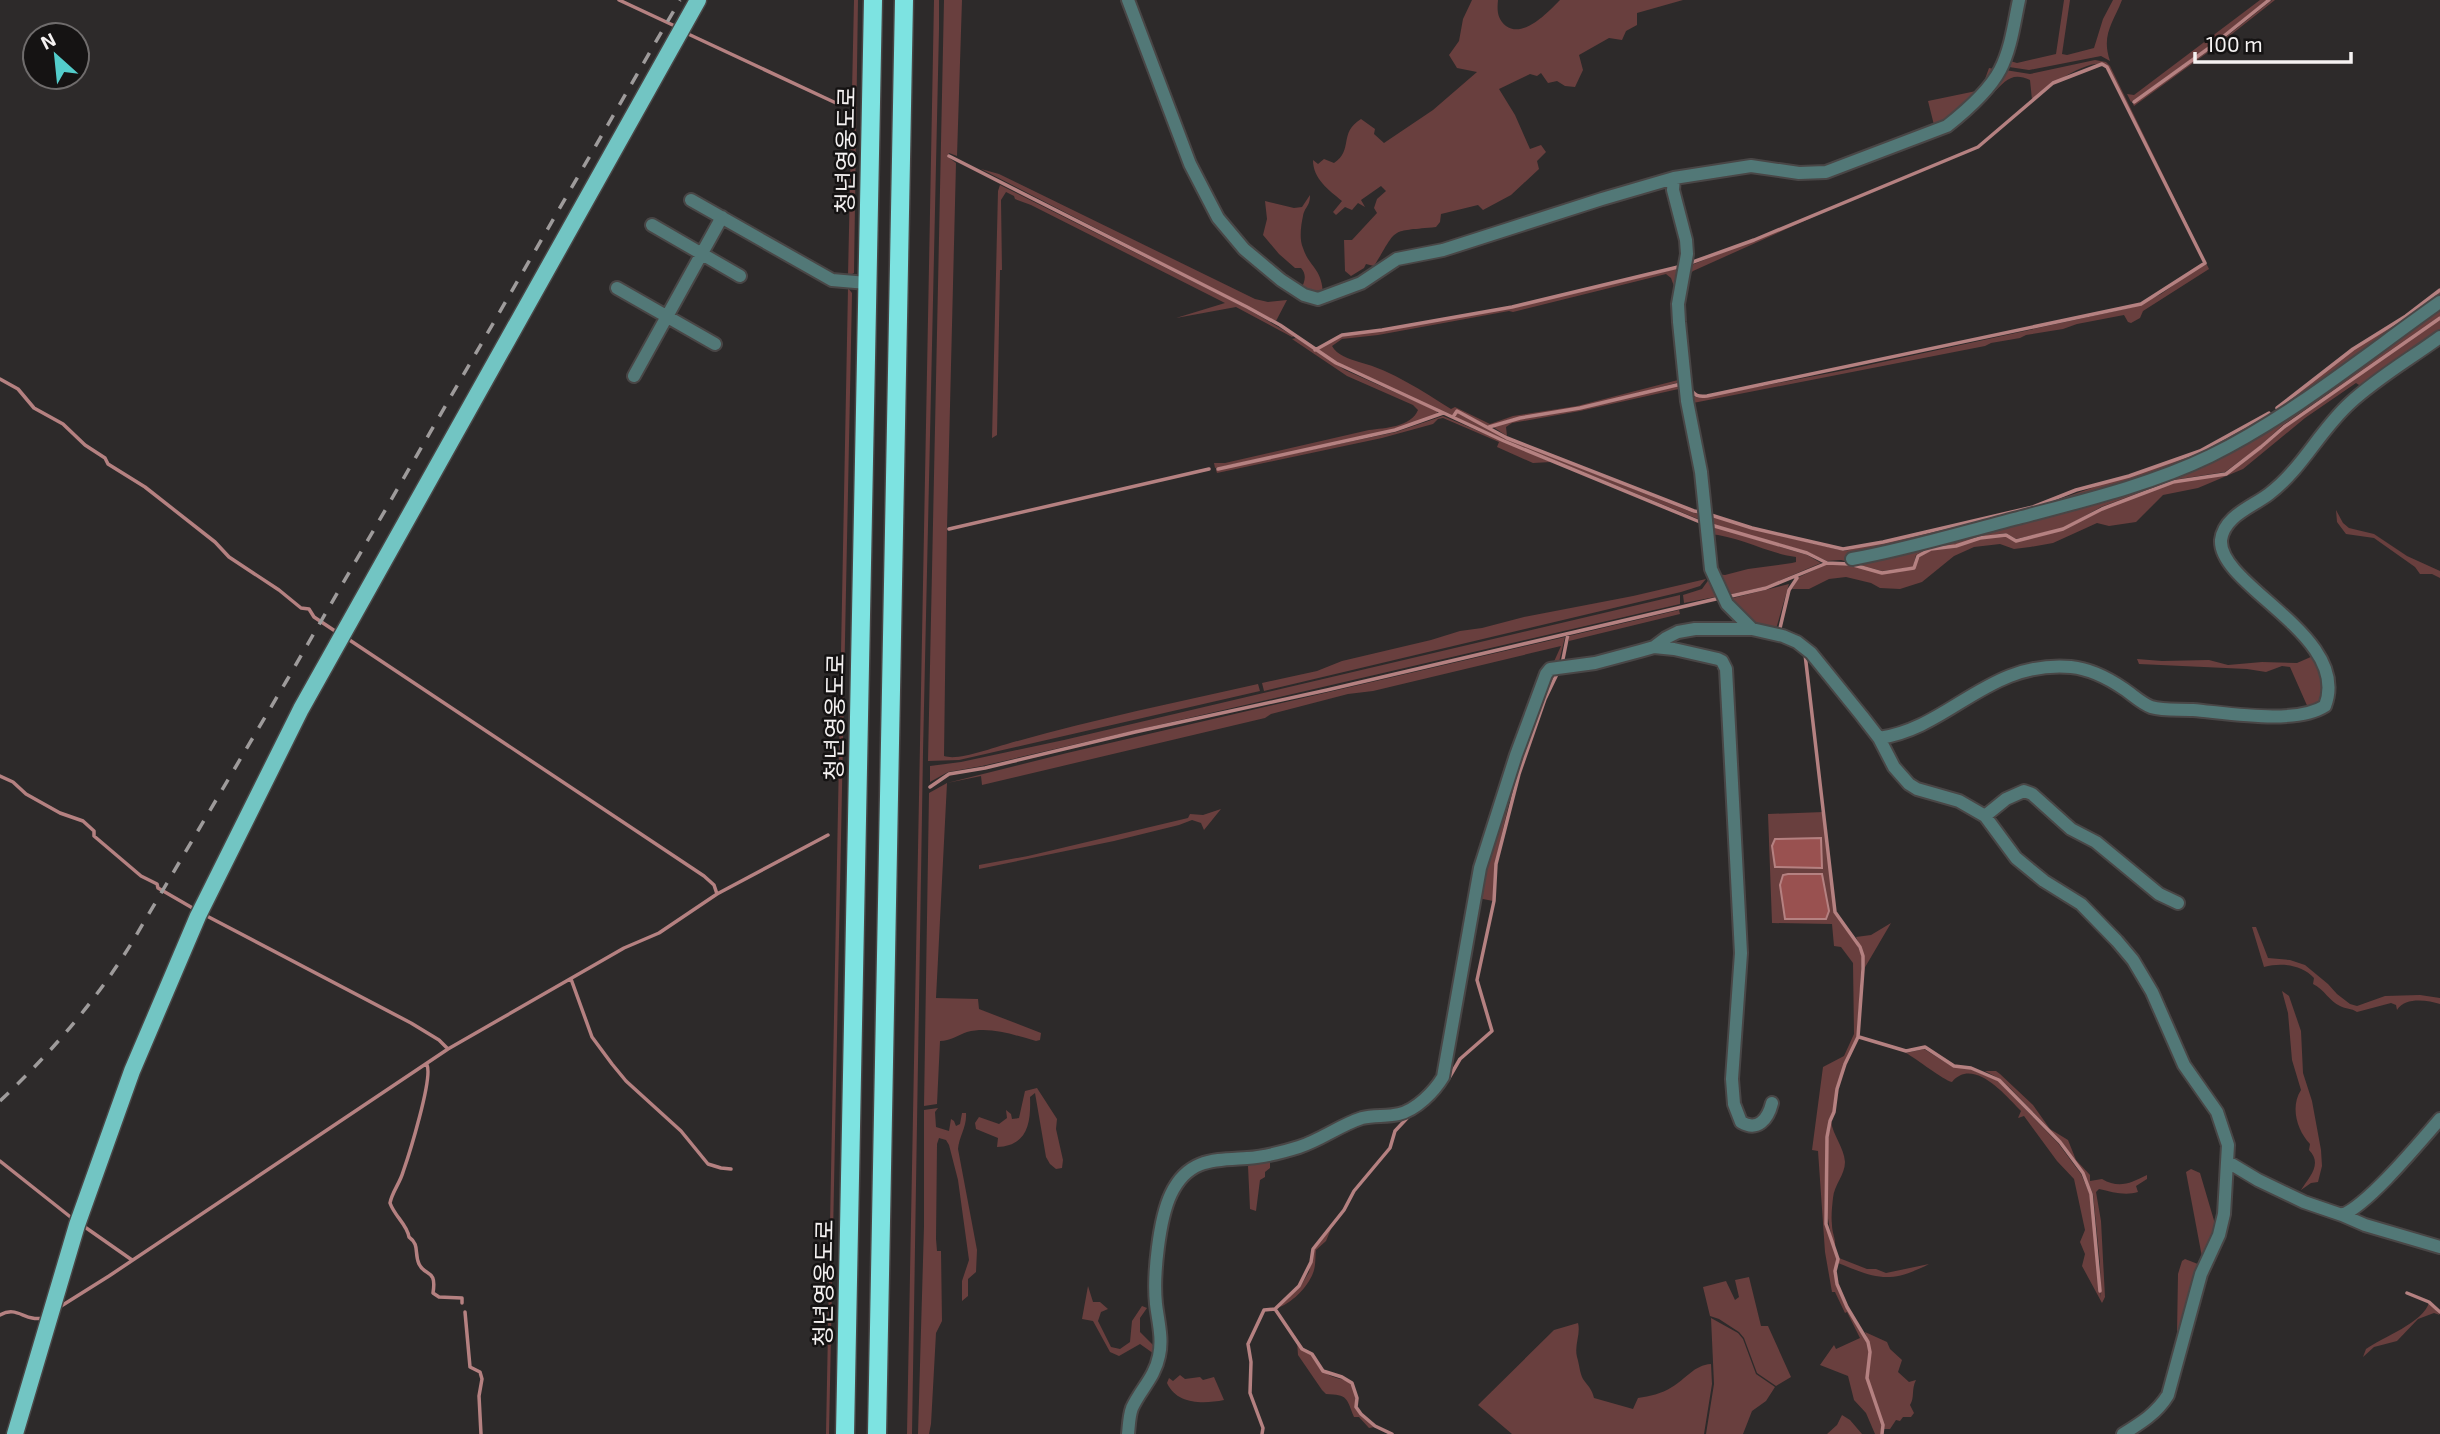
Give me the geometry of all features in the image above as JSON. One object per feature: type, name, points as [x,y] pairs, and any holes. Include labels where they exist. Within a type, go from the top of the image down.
[{"type":"highway","name":"청년영웅도로","points":[[845,1434],[873,0]]},
{"type":"highway","points":[[877,1434],[904,0]]},
{"type":"main road","points":[[15,1434],[79,1221],[132,1071],[201,910],[300,709],[698,0]]},
{"type":"street","points":[[1128,0],[1190,164],[1218,218],[1244,249],[1281,280],[1304,295],[1318,299],[1361,283],[1397,258],[1443,250],[1674,178],[1751,166],[1799,173],[1826,172],[1947,126],[1963,114],[2002,67],[2019,0]]},
{"type":"street","points":[[1674,178],[1672,190],[1686,240],[1687,254],[1678,296],[1679,322],[1688,401],[1701,472],[1711,569],[1727,604],[1752,629]]},
{"type":"street","points":[[691,200],[832,280],[867,283]]},
{"type":"street","points":[[634,376],[722,217]]},
{"type":"street","points":[[652,225],[740,276]]},
{"type":"street","points":[[617,288],[715,344]]},
{"type":"street","points":[[1852,559],[2070,504],[2142,482],[2209,456],[2296,406],[2440,302]]},
{"type":"street","points":[[1879,738],[1895,736],[1927,721],[2001,678],[2023,671],[2055,667],[2090,671],[2153,708],[2261,716],[2320,710],[2325,706],[2328,689],[2322,662],[2293,624],[2232,567],[2224,555],[2221,542],[2224,528],[2233,518],[2271,493],[2349,404],[2440,337]]},
{"type":"street","points":[[1654,647],[1666,638],[1695,629],[1752,629],[1797,642],[1811,653],[1879,738],[1894,766],[1909,784],[1917,789],[1959,801],[1985,816],[2016,858],[2044,881],[2081,904],[2133,960],[2152,992],[2185,1065],[2222,1124],[2228,1146],[2228,1161],[2224,1214],[2219,1235],[2201,1274],[2168,1395],[2150,1417],[2123,1434]]},
{"type":"street","points":[[1128,1434],[1133,1406],[1151,1379],[1159,1356],[1160,1321],[1156,1306],[1156,1280],[1164,1215],[1173,1190],[1194,1168],[1212,1159],[1266,1156],[1301,1147],[1351,1122],[1367,1117],[1398,1114],[1411,1109],[1439,1083],[1446,1069],[1466,938],[1480,868],[1541,682],[1550,669],[1594,663],[1654,647],[1722,660],[1726,669],[1741,953],[1731,1079],[1736,1114],[1741,1122],[1752,1126],[1763,1122],[1769,1116],[1772,1103]]},
{"type":"street","points":[[1985,816],[2006,799],[2024,791],[2032,794],[2071,828],[2096,842],[2159,894],[2178,903]]},
{"type":"street","points":[[2342,1214],[2352,1211],[2368,1196],[2440,1119]]},
{"type":"street","points":[[2228,1161],[2285,1194],[2365,1225],[2440,1247]]},
{"type":"shaded area","points":[[854,0],[858,0],[854,273],[848,276]]},
{"type":"shaded area","points":[[934,0],[939,0],[939,29],[923,752],[912,1434],[907,1434]]},
{"type":"shaded area","points":[[944,0],[962,0],[957,156],[949,153],[948,157],[956,163],[944,756],[966,755],[1101,719],[1258,684],[1260,691],[959,760],[928,761]]},
{"type":"shaded area","points":[[1472,0],[1498,0],[1501,20],[1506,26],[1520,29],[1536,22],[1560,0],[1683,0],[1637,13],[1637,25],[1626,31],[1622,40],[1609,38],[1579,55],[1583,70],[1575,87],[1565,86],[1557,81],[1548,83],[1541,73],[1537,76],[1530,74],[1499,89],[1515,115],[1530,149],[1541,145],[1546,152],[1537,161],[1539,169],[1511,195],[1483,210],[1478,205],[1441,214],[1436,227],[1396,233],[1374,266],[1366,264],[1351,276],[1345,271],[1344,240],[1352,240],[1377,213],[1374,208],[1377,199],[1386,191],[1381,186],[1361,200],[1365,207],[1358,203],[1352,210],[1345,207],[1336,215],[1333,212],[1342,201],[1319,178],[1313,160],[1318,164],[1324,159],[1334,163],[1340,158],[1350,130],[1361,119],[1375,129],[1374,134],[1384,143],[1433,110],[1477,72],[1457,68],[1449,55],[1459,41],[1463,19]]},
{"type":"shaded area","points":[[2064,0],[2070,0],[2062,54],[2067,55],[2094,48],[2103,19],[2113,0],[2122,0],[2107,36],[2110,61],[2101,56],[2029,70],[2009,67],[2007,65],[2010,61],[2017,63],[2056,54]]},
{"type":"shaded area","points":[[2260,0],[2267,0],[2208,47],[2131,102],[2127,94],[2134,95]]},
{"type":"shaded area","points":[[2275,0],[2218,45],[2134,106],[2133,104],[2211,49]]},
{"type":"shaded area","points":[[2095,60],[2106,62],[2110,66],[2209,269],[2143,311],[2140,318],[2131,323],[2124,315],[1985,346],[1693,403],[1688,387],[1693,396],[1699,398],[1846,370],[2134,307],[2161,294],[2205,263],[2106,65],[2089,65],[2078,69],[2032,100],[2030,80],[2013,77],[1990,96],[1977,102],[2005,70],[2030,74]]},
{"type":"shaded area","points":[[1989,68],[1999,70],[1986,88],[1935,129],[1928,101],[1981,90]]},
{"type":"shaded area","points":[[981,169],[999,174],[1255,299],[1268,302],[1287,300],[1276,321]]},
{"type":"shaded area","points":[[1000,185],[1242,306],[1294,336],[1236,307],[1176,318],[1225,303],[1015,199],[1006,192],[1001,200],[1002,270],[997,435],[992,438]]},
{"type":"shaded area","points":[[1310,195],[1302,220],[1301,240],[1318,273],[1323,294],[1301,289],[1305,278],[1301,268],[1295,268],[1263,235],[1267,219],[1265,201],[1294,208],[1302,207]]},
{"type":"shaded area","points":[[1822,213],[1693,271],[1689,275],[1689,266]]},
{"type":"shaded area","points":[[1680,268],[1675,289],[1671,278],[1666,274],[1513,312],[1342,339],[1332,346],[1344,356],[1407,382],[1451,409],[1455,407],[1490,424],[1513,416],[1577,406],[1682,379],[1680,382],[1580,408],[1511,419],[1488,426],[1457,410],[1453,417],[1336,362],[1317,349],[1342,336],[1513,308]]},
{"type":"shaded area","points":[[848,288],[852,293],[829,1434],[826,1434]]},
{"type":"shaded area","points":[[2440,292],[2440,300],[2277,412],[2276,410],[2344,356]]},
{"type":"shaded area","points":[[2440,304],[2440,316],[2283,425],[2225,472],[2173,480],[2101,507],[2063,528],[2016,539],[2006,533],[1979,537],[1956,545],[1931,547],[1916,555],[1913,567],[1882,571],[1841,560],[1827,561],[1808,552],[1708,523],[1708,515],[1844,551],[2033,508],[2200,451],[2270,413],[2267,420],[2208,454],[2125,487],[1996,523],[1866,555],[1852,556],[1851,560],[2072,506],[2145,483],[2211,457],[2298,406]]},
{"type":"shaded area","points":[[2440,319],[2440,331],[2362,387],[2356,383],[2305,418],[2243,469],[2198,488],[2163,495],[2136,522],[2109,526],[2097,523],[2053,543],[2030,547],[2014,549],[2000,544],[1974,547],[1954,556],[1922,582],[1900,589],[1880,588],[1846,577],[1829,579],[1809,589],[1792,589],[1799,577],[1827,564],[1850,565],[1882,574],[1915,569],[1918,557],[1932,550],[2006,536],[2016,542],[2064,530],[2102,510],[2173,483],[2226,475],[2285,428]]},
{"type":"shaded area","points":[[1296,338],[1345,370],[1437,411],[1438,415],[1395,430],[1215,468],[1214,463],[1225,463],[1397,426],[1415,416],[1418,410],[1413,405],[1347,376],[1292,339]]},
{"type":"shaded area","points":[[1680,385],[1683,388],[1580,411],[1512,423],[1506,427],[1507,436],[1493,427],[1521,419],[1581,409]]},
{"type":"shaded area","points":[[1458,412],[1507,439],[1702,514],[1703,521],[1505,440],[1455,417]]},
{"type":"shaded area","points":[[1443,416],[1551,462],[1533,463],[1497,447],[1499,442],[1443,418],[1433,424],[1382,438],[1217,473],[1216,470],[1396,432]]},
{"type":"shaded area","points":[[2336,510],[2349,528],[2374,534],[2407,556],[2440,571],[2440,578],[2432,574],[2420,574],[2415,567],[2374,538],[2346,534],[2337,522]]},
{"type":"shaded area","points":[[1708,525],[1807,555],[1821,563],[1767,586],[1728,595],[1716,574],[1725,575],[1792,563],[1796,562],[1796,557],[1709,534]]},
{"type":"shaded area","points":[[1712,575],[1720,596],[1684,603],[1683,595],[1702,589]]},
{"type":"shaded area","points":[[1706,579],[1700,586],[1681,592],[1264,691],[1262,683],[1317,671],[1342,661],[1460,631]]},
{"type":"shaded area","points":[[1789,584],[1776,629],[1756,627],[1729,599]]},
{"type":"shaded area","points":[[1680,595],[1680,604],[948,772],[930,782],[930,766],[1064,740]]},
{"type":"shaded area","points":[[1679,610],[1680,614],[1569,641],[1569,636]]},
{"type":"shaded area","points":[[1565,637],[1558,666],[1552,666],[1561,646],[1373,691],[1348,694],[1271,714],[1265,718],[982,785],[981,776],[947,783]]},
{"type":"shaded area","points":[[2313,656],[2320,673],[2322,691],[2320,703],[2309,710],[2290,667],[2282,666],[2266,672],[2139,664],[2137,659],[2209,660],[2228,665],[2297,663]]},
{"type":"shaded area","points":[[1557,672],[1509,803],[1495,864],[1493,901],[1478,898],[1482,869],[1547,675]]},
{"type":"shaded area","points":[[947,783],[936,998],[978,999],[979,1009],[1041,1033],[1040,1040],[1036,1041],[1002,1032],[976,1030],[940,1041],[937,1104],[924,1106],[929,793]]},
{"type":"shaded area","points":[[1221,809],[1204,830],[1201,823],[1192,820],[1114,841],[979,869],[979,865],[1028,856],[1188,818],[1190,814],[1203,815]]},
{"type":"shaded area","points":[[1824,812],[1834,912],[1854,938],[1862,956],[1857,1037],[1836,1089],[1826,1136],[1826,1224],[1837,1259],[1834,1271],[1836,1285],[1846,1308],[1867,1342],[1869,1352],[1866,1378],[1882,1425],[1882,1434],[1875,1434],[1866,1413],[1854,1400],[1848,1376],[1820,1365],[1834,1345],[1836,1349],[1860,1338],[1835,1292],[1832,1292],[1825,1252],[1818,1151],[1812,1150],[1823,1067],[1844,1056],[1854,1034],[1853,963],[1841,947],[1834,946],[1832,924],[1772,923],[1768,814]],"holes":[[[1822,874],[1829,911],[1826,919],[1785,919],[1782,875]]]},
{"type":"shaded area","points":[[1821,838],[1822,868],[1775,867],[1772,846],[1775,839]]},
{"type":"shaded area","points":[[1822,874],[1829,911],[1826,919],[1785,919],[1780,885],[1783,875]]},
{"type":"shaded area","points":[[1891,923],[1864,969],[1864,955],[1856,937],[1871,935]]},
{"type":"shaded area","points":[[2252,927],[2256,927],[2268,958],[2290,960],[2305,965],[2350,1004],[2357,1006],[2385,996],[2420,995],[2440,998],[2440,1004],[2411,1001],[2397,1010],[2396,1005],[2391,1003],[2357,1012],[2342,1007],[2313,984],[2314,978],[2304,970],[2285,965],[2264,967]]},
{"type":"shaded area","points":[[2282,991],[2289,996],[2301,1031],[2303,1073],[2312,1101],[2321,1150],[2322,1166],[2318,1182],[2301,1190],[2313,1170],[2315,1160],[2297,1118],[2296,1104],[2301,1090],[2292,1060],[2288,1013]]},
{"type":"shaded area","points":[[1924,1049],[1953,1067],[1970,1069],[1998,1081],[2058,1143],[2081,1174],[2090,1195],[2101,1298],[2093,1194],[2084,1173],[2061,1141],[2010,1088],[1985,1071],[1996,1071],[2000,1074],[2033,1105],[2050,1129],[2068,1140],[2076,1160],[2090,1175],[2090,1181],[2102,1179],[2114,1184],[2125,1184],[2147,1175],[2147,1179],[2136,1186],[2138,1192],[2123,1194],[2099,1189],[2096,1192],[2101,1221],[2105,1297],[2102,1303],[2082,1266],[2085,1254],[2080,1242],[2085,1230],[2074,1179],[2057,1161],[2024,1116],[2018,1118],[2021,1111],[1995,1086],[1977,1075],[1968,1074],[1952,1082],[1906,1053]]},
{"type":"shaded area","points":[[1037,1088],[1057,1119],[1062,1168],[1056,1169],[1046,1157],[1035,1093],[1030,1097],[1028,1124],[1015,1142],[997,1147],[998,1138],[976,1129],[975,1123],[979,1117],[999,1124],[1007,1118],[1006,1110],[1012,1119],[1019,1118],[1025,1091]]},
{"type":"shaded area","points":[[938,1108],[935,1112],[936,1127],[949,1131],[951,1119],[956,1126],[960,1124],[962,1113],[966,1113],[958,1149],[977,1250],[976,1272],[968,1279],[968,1296],[962,1301],[962,1281],[969,1260],[958,1180],[949,1145],[946,1140],[939,1138],[936,1239],[937,1251],[941,1251],[942,1321],[936,1333],[929,1434],[918,1434],[924,1226],[924,1110]]},
{"type":"shaded area","points":[[1831,1121],[1845,1162],[1833,1198],[1835,1247],[1826,1202],[1827,1151]]},
{"type":"shaded area","points":[[1266,1158],[1270,1161],[1270,1168],[1260,1180],[1256,1211],[1250,1209],[1248,1166],[1258,1159]]},
{"type":"shaded area","points":[[2191,1169],[2200,1173],[2218,1234],[2202,1257],[2186,1172]]},
{"type":"shaded area","points":[[1331,1229],[1326,1241],[1316,1250],[1314,1270],[1307,1284],[1293,1299],[1277,1308],[1300,1287],[1309,1272],[1314,1249]]},
{"type":"shaded area","points":[[1839,1258],[1886,1273],[1929,1264],[1904,1275],[1884,1277],[1863,1273],[1838,1263]]},
{"type":"shaded area","points":[[2185,1259],[2203,1266],[2170,1382],[2162,1398],[2177,1334],[2178,1274]]},
{"type":"shaded area","points":[[1749,1277],[1761,1326],[1768,1326],[1791,1377],[1776,1386],[1757,1373],[1744,1338],[1739,1332],[1710,1316],[1703,1287],[1726,1281],[1735,1300],[1739,1297],[1735,1280]]},
{"type":"shaded area","points":[[1088,1286],[1093,1302],[1100,1302],[1108,1309],[1101,1312],[1098,1321],[1111,1347],[1120,1349],[1130,1342],[1132,1321],[1142,1306],[1147,1308],[1140,1318],[1140,1332],[1158,1350],[1157,1356],[1140,1344],[1119,1356],[1110,1352],[1093,1321],[1082,1319]]},
{"type":"shaded area","points":[[2429,1302],[2440,1315],[2434,1313],[2418,1319],[2397,1341],[2374,1347],[2363,1357],[2366,1349],[2420,1316]]},
{"type":"shaded area","points":[[1711,1318],[1738,1333],[1743,1339],[1756,1374],[1775,1387],[1766,1401],[1752,1411],[1743,1434],[1706,1434],[1714,1384]]},
{"type":"shaded area","points":[[1578,1323],[1577,1357],[1582,1377],[1594,1398],[1633,1409],[1638,1398],[1664,1391],[1695,1370],[1711,1364],[1712,1384],[1704,1434],[1512,1434],[1478,1405],[1554,1330]]},
{"type":"shaded area","points":[[1865,1332],[1887,1342],[1890,1349],[1902,1360],[1898,1372],[1909,1382],[1916,1380],[1910,1405],[1914,1413],[1911,1417],[1896,1420],[1890,1429],[1884,1429],[1868,1381],[1869,1346]]},
{"type":"shaded area","points":[[1297,1341],[1320,1369],[1350,1383],[1354,1388],[1355,1407],[1375,1427],[1369,1428],[1359,1417],[1354,1417],[1345,1398],[1326,1394],[1322,1390],[1298,1355]]},
{"type":"shaded area","points":[[1180,1375],[1185,1379],[1200,1377],[1203,1380],[1214,1377],[1224,1400],[1200,1402],[1177,1396],[1167,1383],[1169,1378],[1173,1381]]},
{"type":"shaded area","points":[[1842,1415],[1862,1434],[1827,1434],[1837,1425]]},
{"type":"waterway","points":[[619,0],[677,27]]},
{"type":"waterway","points":[[2134,102],[2209,48],[2269,0]]},
{"type":"waterway","points":[[686,33],[836,103]]},
{"type":"waterway","points":[[1690,263],[1754,240],[1978,147],[2053,83],[2102,64],[2107,67],[2205,263],[2141,304],[1707,396],[1697,395],[1690,388]]},
{"type":"waterway","points":[[949,156],[1247,307],[1280,325],[1336,363],[1504,441],[1700,522]]},
{"type":"waterway","points":[[1315,350],[1342,335],[1512,307],[1678,267]]},
{"type":"waterway","points":[[2277,408],[2353,349],[2406,316],[2440,290]]},
{"type":"waterway","points":[[1727,597],[1766,588],[1827,563],[1850,564],[1882,573],[1914,568],[1918,556],[1931,549],[2006,535],[2016,541],[2063,529],[2102,509],[2173,482],[2226,474],[2284,427],[2440,318]]},
{"type":"waterway","points":[[0,379],[18,389],[34,408],[63,424],[85,445],[105,458],[108,464],[145,487],[215,542],[229,557],[301,608],[309,609],[314,617],[338,633]]},
{"type":"waterway","points":[[1489,427],[1681,384]]},
{"type":"waterway","points":[[1453,417],[1457,411],[1507,438],[1700,512]]},
{"type":"waterway","points":[[1218,469],[1395,430],[1443,413]]},
{"type":"waterway","points":[[1711,515],[1752,528],[1843,549],[1883,542],[2033,507],[2076,490],[2129,476],[2200,451],[2269,413]]},
{"type":"waterway","points":[[949,529],[1209,469]]},
{"type":"waterway","points":[[1711,525],[1807,553],[1827,563]]},
{"type":"waterway","points":[[1780,628],[1789,590],[1797,578]]},
{"type":"waterway","points":[[930,787],[949,774],[1327,690],[1720,598]]},
{"type":"waterway","points":[[1562,664],[1568,634]]},
{"type":"waterway","points":[[345,637],[704,876],[714,885],[717,894]]},
{"type":"waterway","points":[[1805,654],[1835,912],[1860,947],[1863,956],[1858,1037],[1837,1089],[1827,1137],[1826,1224],[1838,1259],[1835,1271],[1837,1284],[1868,1342],[1870,1352],[1867,1378],[1883,1425],[1882,1434]]},
{"type":"waterway","points":[[1449,1078],[1460,1059],[1492,1031],[1477,980],[1494,901],[1496,864],[1519,774],[1545,699],[1558,672]]},
{"type":"waterway","points":[[0,776],[60,813],[83,821],[94,831],[94,836],[141,876],[196,910]]},
{"type":"waterway","points":[[58,1308],[448,1049],[624,948],[659,933],[717,894],[828,835]]},
{"type":"waterway","points":[[203,914],[411,1023],[439,1040],[448,1049]]},
{"type":"waterway","points":[[571,979],[592,1037],[626,1081],[681,1131],[708,1164],[731,1169]]},
{"type":"waterway","points":[[1859,1037],[1906,1051],[1925,1047],[1954,1066],[1971,1068],[1999,1080],[2060,1142],[2083,1173],[2091,1194],[2100,1291]]},
{"type":"waterway","points":[[427,1065],[427,1085],[419,1117],[402,1176],[390,1203],[416,1246],[421,1268],[432,1276],[433,1293],[439,1297],[462,1298],[462,1303]]},
{"type":"waterway","points":[[1392,1434],[1375,1426],[1361,1414],[1356,1407],[1357,1398],[1352,1383],[1323,1371],[1312,1354],[1302,1349],[1275,1309],[1299,1286],[1311,1262],[1313,1249],[1344,1210],[1354,1191],[1390,1148],[1395,1131],[1409,1116]]},
{"type":"waterway","points":[[0,1161],[73,1219]]},
{"type":"waterway","points":[[82,1225],[132,1260]]},
{"type":"waterway","points":[[2407,1293],[2429,1302],[2440,1312]]},
{"type":"waterway","points":[[1262,1434],[1263,1428],[1250,1393],[1251,1362],[1248,1344],[1264,1310],[1275,1309]]},
{"type":"waterway","points":[[0,1315],[11,1312],[31,1318],[43,1318]]},
{"type":"waterway","points":[[465,1312],[470,1367],[480,1372],[482,1379],[479,1396],[481,1434]]},
{"type":"railway","points":[[0,1101],[71,1027],[131,944],[287,680],[680,0]]}]
